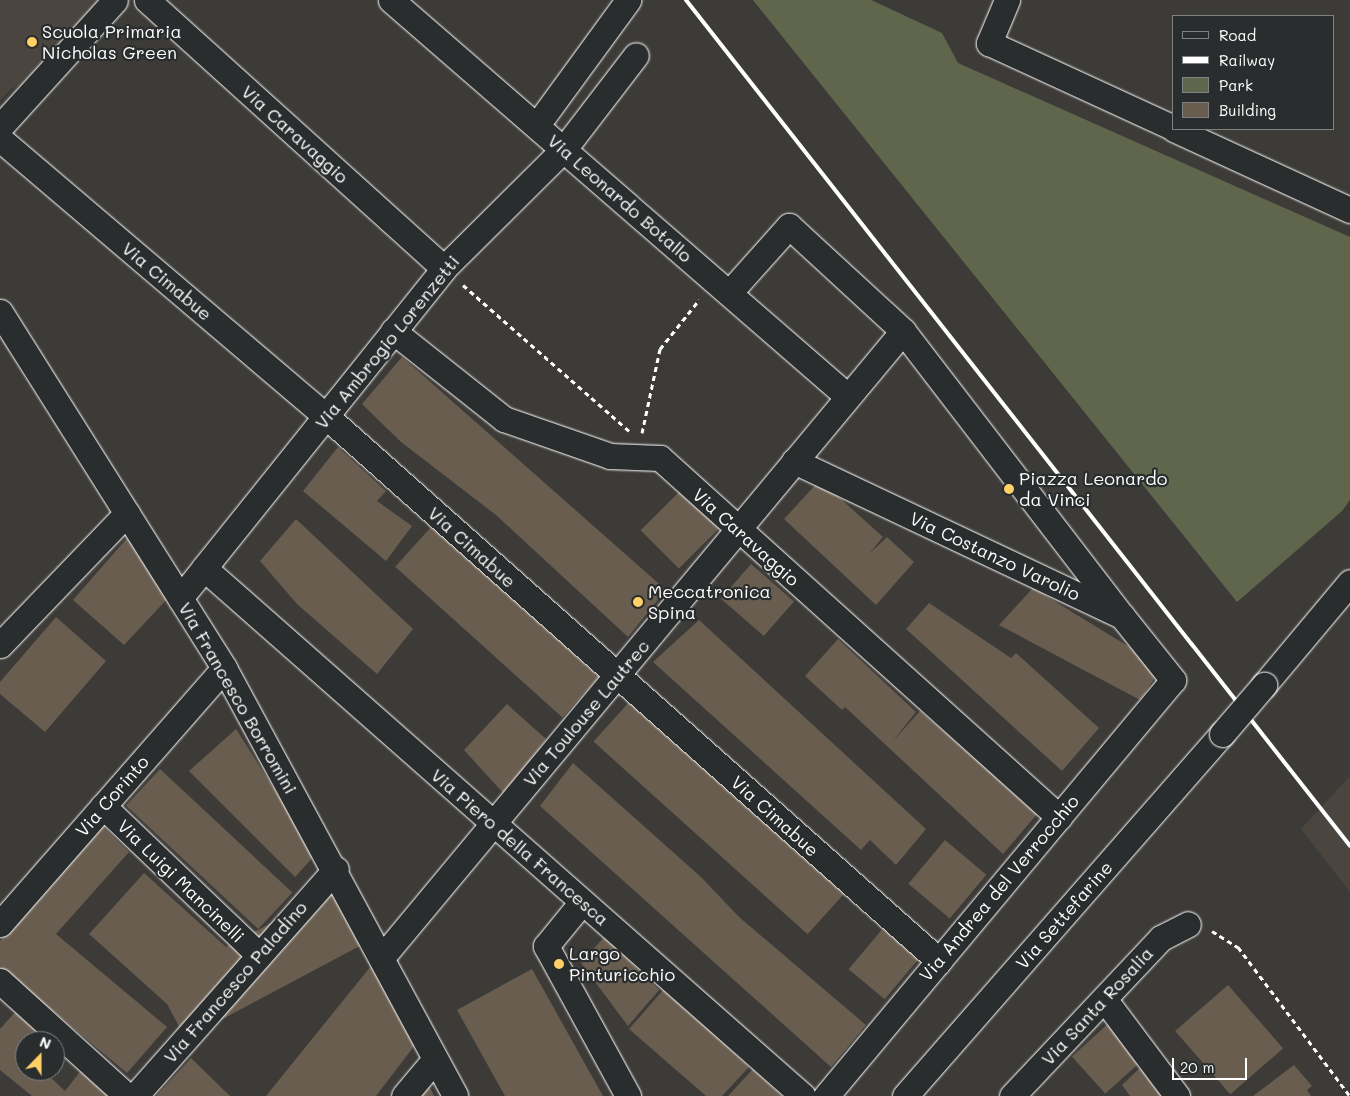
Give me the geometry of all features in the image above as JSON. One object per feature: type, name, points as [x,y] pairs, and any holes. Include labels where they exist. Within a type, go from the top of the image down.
[{"type":"street","points":[[0,127],[115,0]]},
{"type":"street","name":"Via Caravaggio","points":[[146,0],[444,268]]},
{"type":"street","name":"Via Leonardo Botallo","points":[[392,0],[848,396]]},
{"type":"street","points":[[537,125],[628,0]]},
{"type":"street","points":[[1006,0],[988,43],[1172,128]]},
{"type":"street","name":"Via Ambrogio Lorenzetti","points":[[180,598],[327,417],[444,268],[564,149],[636,55]]},
{"type":"street","points":[[1176,130],[1350,210]]},
{"type":"street","name":"Via Cimabue","points":[[0,140],[327,417],[939,961]]},
{"type":"street","points":[[722,287],[789,226],[903,331],[1122,616]]},
{"type":"street","name":"Via Francesco Borromini","points":[[0,312],[224,668],[384,956],[455,1096]]},
{"type":"street","points":[[393,331],[504,419],[610,456],[660,458]]},
{"type":"street","name":"Via Toulouse Lautrec","points":[[384,956],[903,331]]},
{"type":"street","name":"Via Caravaggio","points":[[660,458],[738,531],[1059,817]]},
{"type":"street","name":"Via Costanzo Varolio","points":[[794,461],[1122,616],[1173,680]]},
{"type":"street","points":[[3,633],[127,513]]},
{"type":"street","name":"Via Piero della Francesca","points":[[204,568],[803,1096]]},
{"type":"street","name":"Via Settefarine","points":[[906,1096],[1222,734],[1350,582]]},
{"type":"street","name":"Via Corinto","points":[[0,924],[224,668]]},
{"type":"street","name":"Via Andrea del Verrocchio","points":[[826,1096],[1173,680]]},
{"type":"street","name":"Via Luigi Mancinelli","points":[[103,806],[259,955]]},
{"type":"street","name":"Via Francesco Paladino","points":[[135,1096],[336,869]]},
{"type":"street","points":[[582,902],[546,946],[628,1096]]},
{"type":"street","name":"Via Santa Rosalia","points":[[1012,1096],[1105,1000],[1161,938],[1188,924]]},
{"type":"street","points":[[0,981],[127,1096]]},
{"type":"street","points":[[1105,1000],[1177,1096]]},
{"type":"street","points":[[404,1096],[435,1059]]},
{"type":"path","points":[[444,268],[660,458]]},
{"type":"path","points":[[640,441],[660,349],[722,287]]},
{"type":"path","points":[[1188,924],[1217,932],[1238,947],[1350,1096]]},
{"type":"shaded area","name":"Scuola Primaria Nicholas Green","points":[[0,0],[102,0],[26,84],[12,88],[0,100]]},
{"type":"shaded area","points":[[1350,776],[1350,892],[1301,829]]},
{"type":"green space","points":[[753,0],[871,0],[942,33],[958,63],[1350,237],[1350,500],[1342,511],[1237,602]]},
{"type":"building","points":[[402,357],[666,590],[628,637],[496,515],[401,442],[362,404]]},
{"type":"building","points":[[338,447],[386,491],[377,501],[412,526],[386,561],[303,491]]},
{"type":"building","points":[[820,480],[883,537],[869,554],[887,537],[914,562],[876,605],[784,519]]},
{"type":"building","points":[[681,490],[719,528],[679,568],[641,530]]},
{"type":"building","points":[[296,519],[413,629],[377,674],[297,604],[260,561]]},
{"type":"building","points":[[432,526],[599,677],[562,717],[395,567]]},
{"type":"building","points":[[128,537],[169,597],[124,645],[73,600]]},
{"type":"building","points":[[751,564],[794,601],[764,636],[721,599]]},
{"type":"building","points":[[1033,588],[1162,667],[1140,700],[999,625]]},
{"type":"building","points":[[929,603],[1011,658],[1016,653],[1099,728],[1062,771],[906,629]]},
{"type":"building","points":[[56,617],[106,661],[45,732],[0,694],[0,682]]},
{"type":"building","points":[[699,620],[926,829],[896,865],[870,840],[861,850],[653,662]]},
{"type":"building","points":[[838,639],[916,712],[892,742],[920,711],[1038,813],[1003,854],[845,707],[842,710],[805,676]]},
{"type":"building","points":[[631,700],[845,893],[808,934],[594,742]]},
{"type":"building","points":[[507,704],[546,739],[505,795],[464,750]]},
{"type":"building","points":[[236,729],[316,854],[295,877],[189,771]]},
{"type":"building","points":[[573,763],[701,877],[739,917],[866,1025],[831,1067],[540,806]]},
{"type":"building","points":[[160,769],[292,892],[258,929],[126,806]]},
{"type":"building","points":[[102,825],[129,852],[56,934],[167,1027],[127,1073],[0,967],[0,941]]},
{"type":"building","points":[[945,840],[986,875],[950,918],[908,884]]},
{"type":"building","points":[[144,873],[237,957],[182,1018],[89,934]]},
{"type":"building","points":[[333,890],[362,945],[186,1039],[156,984]]},
{"type":"building","points":[[884,927],[920,957],[885,999],[849,969]]},
{"type":"building","points":[[605,936],[659,990],[628,1026],[581,963]]},
{"type":"building","points":[[371,966],[415,1045],[376,1096],[266,1096]]},
{"type":"building","points":[[532,969],[603,1096],[505,1096],[457,1010]]},
{"type":"building","points":[[1228,985],[1283,1048],[1230,1094],[1175,1031]]},
{"type":"building","points":[[665,988],[749,1067],[722,1096],[706,1096],[629,1029]]},
{"type":"building","points":[[18,1009],[41,1031],[15,1031],[15,1081],[54,1081],[65,1091],[82,1069],[109,1096],[32,1096],[0,1070],[0,1029]]},
{"type":"building","points":[[1109,1023],[1142,1060],[1105,1094],[1072,1056]]},
{"type":"building","points":[[191,1058],[230,1096],[156,1096]]},
{"type":"building","points":[[1294,1065],[1312,1086],[1307,1090],[1311,1096],[1253,1096]]},
{"type":"building","points":[[1140,1068],[1166,1096],[1130,1096],[1122,1085]]},
{"type":"building","points":[[753,1069],[782,1096],[728,1096]]},
{"type":"building","points":[[427,1081],[434,1096],[415,1096]]},
{"type":"railway","points":[[686,0],[1350,846]]},
{"type":"place","name":"Scuola Primaria Nicholas Green","points":[[32,42]]},
{"type":"place","name":"Piazza Leonardo da Vinci","points":[[1009,489]]},
{"type":"place","name":"Meccatronica Spina","points":[[638,602]]},
{"type":"place","name":"Largo Pinturicchio","points":[[559,964]]}]
